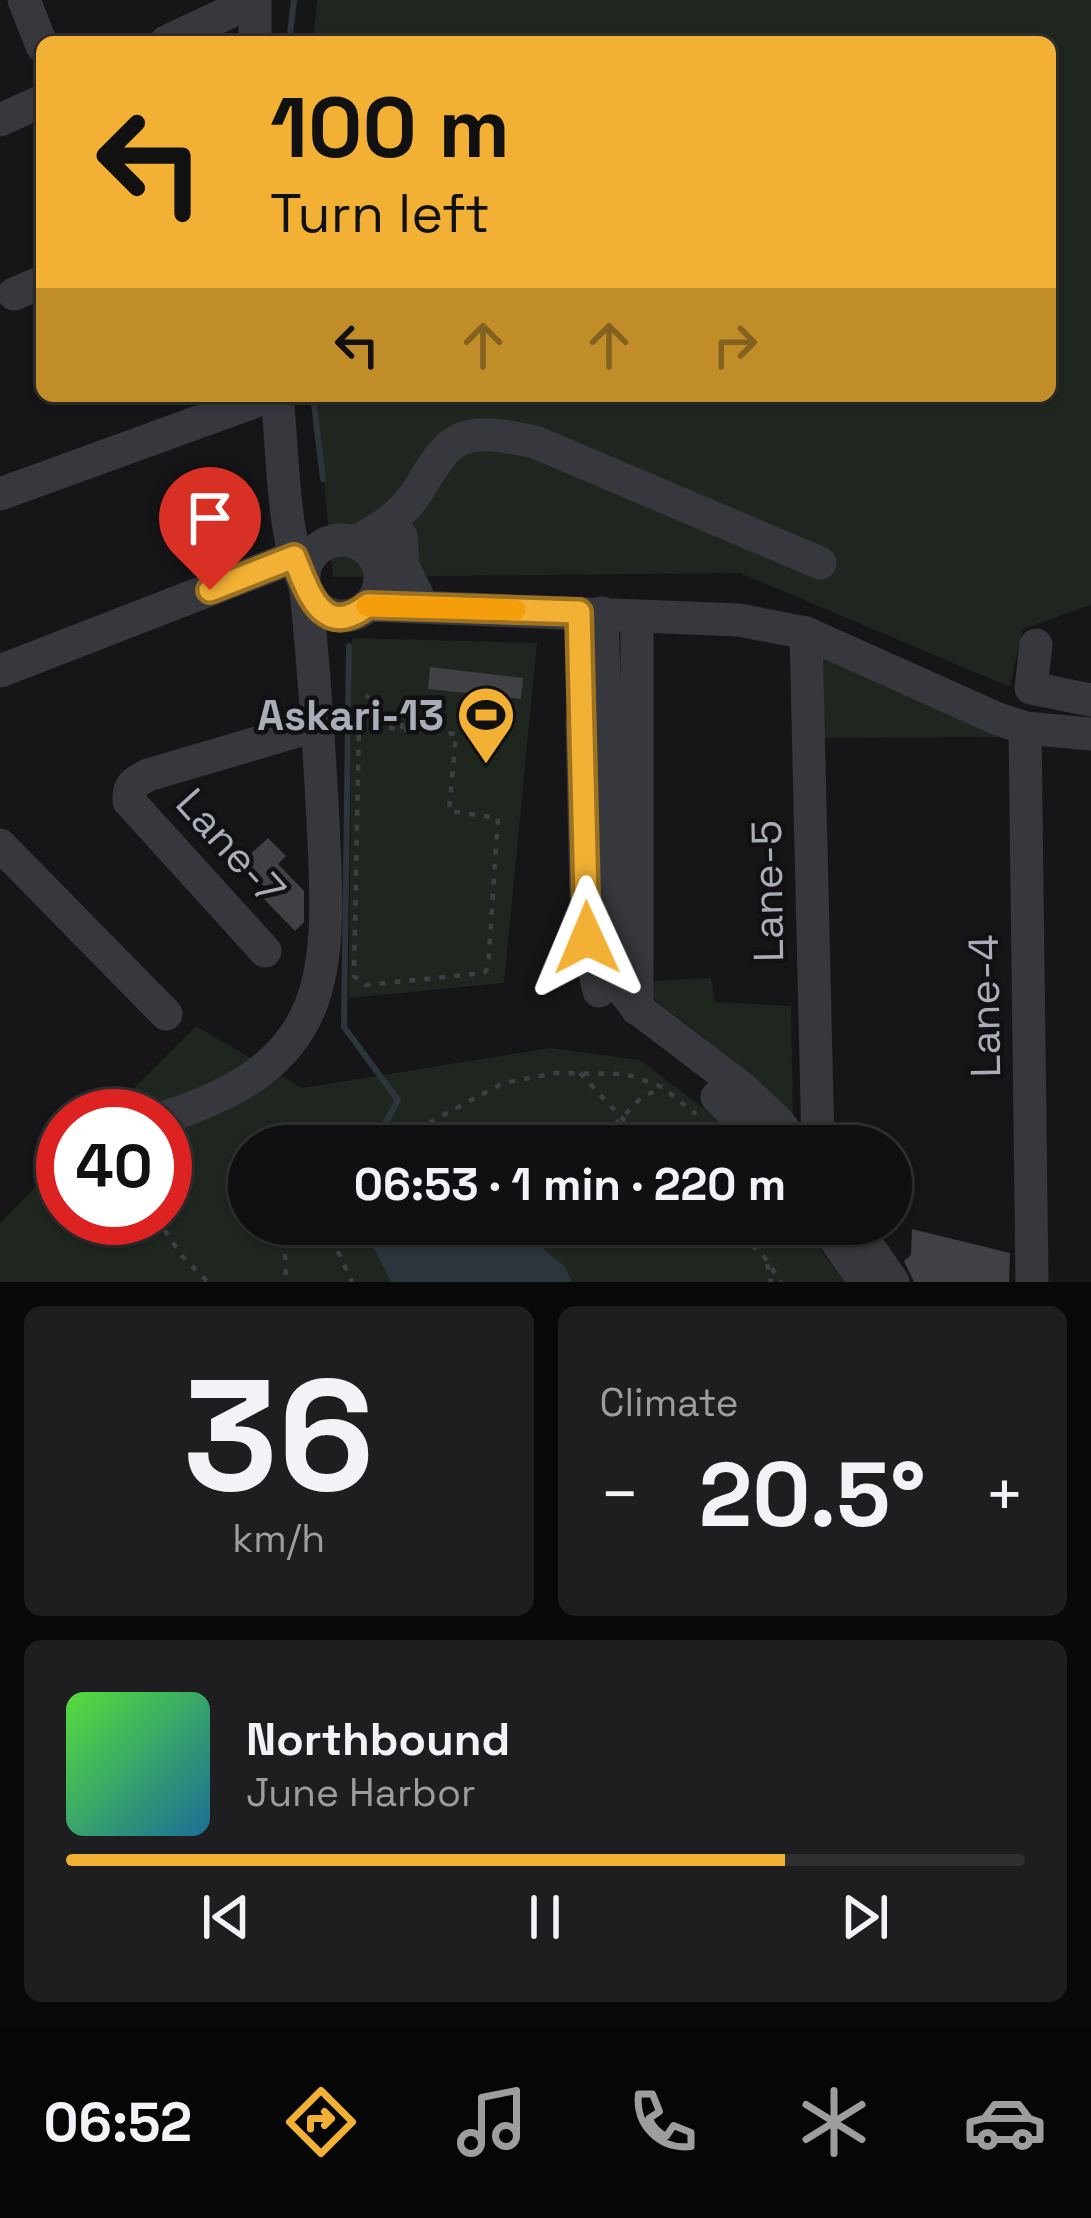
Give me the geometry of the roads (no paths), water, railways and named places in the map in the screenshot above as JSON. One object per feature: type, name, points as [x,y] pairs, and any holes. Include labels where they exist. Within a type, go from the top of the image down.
[{"type":"street","points":[[24,0],[38,36]]},
{"type":"street","points":[[179,36],[255,0],[255,36]]},
{"type":"street","points":[[0,121],[36,103]]},
{"type":"street","points":[[0,494],[257,402]]},
{"type":"street","points":[[275,402],[308,586],[350,616],[374,591],[401,536],[410,502]]},
{"type":"street","points":[[192,1108],[246,1084],[280,1055],[307,1017],[323,975],[328,926],[317,691],[325,662],[304,569],[315,551],[389,523],[410,502],[436,462],[460,440],[502,436],[535,442],[820,563]]},
{"type":"street","points":[[287,480],[306,508],[372,555],[374,591]]},
{"type":"street","points":[[401,536],[403,566],[423,607]]},
{"type":"street","points":[[0,670],[308,586]]},
{"type":"street","points":[[374,591],[423,607],[739,620],[806,633],[1025,728],[1091,734]]},
{"type":"street","points":[[590,612],[591,968],[597,989],[610,1009],[742,1088],[780,1125]]},
{"type":"street","points":[[638,632],[637,1022],[748,1125]]},
{"type":"street","name":"Lane-5","points":[[806,633],[818,1125]]},
{"type":"street","points":[[1036,645],[1031,688],[1091,700]]},
{"type":"street","name":"Lane-7","points":[[265,951],[129,801],[128,791],[132,783],[148,775],[318,725]]},
{"type":"street","name":"Lane-4","points":[[1025,728],[1032,1282]]},
{"type":"street","points":[[0,845],[166,1014]]},
{"type":"street","points":[[839,1245],[865,1282]]},
{"type":"street","points":[[866,1245],[892,1282]]},
{"type":"waterway","points":[[290,36],[294,0]]},
{"type":"waterway","points":[[314,402],[323,479]]},
{"type":"waterway","points":[[349,646],[344,1027],[398,1100],[384,1125]]},
{"type":"place","name":"Askari-13","points":[[486,766]]}]
